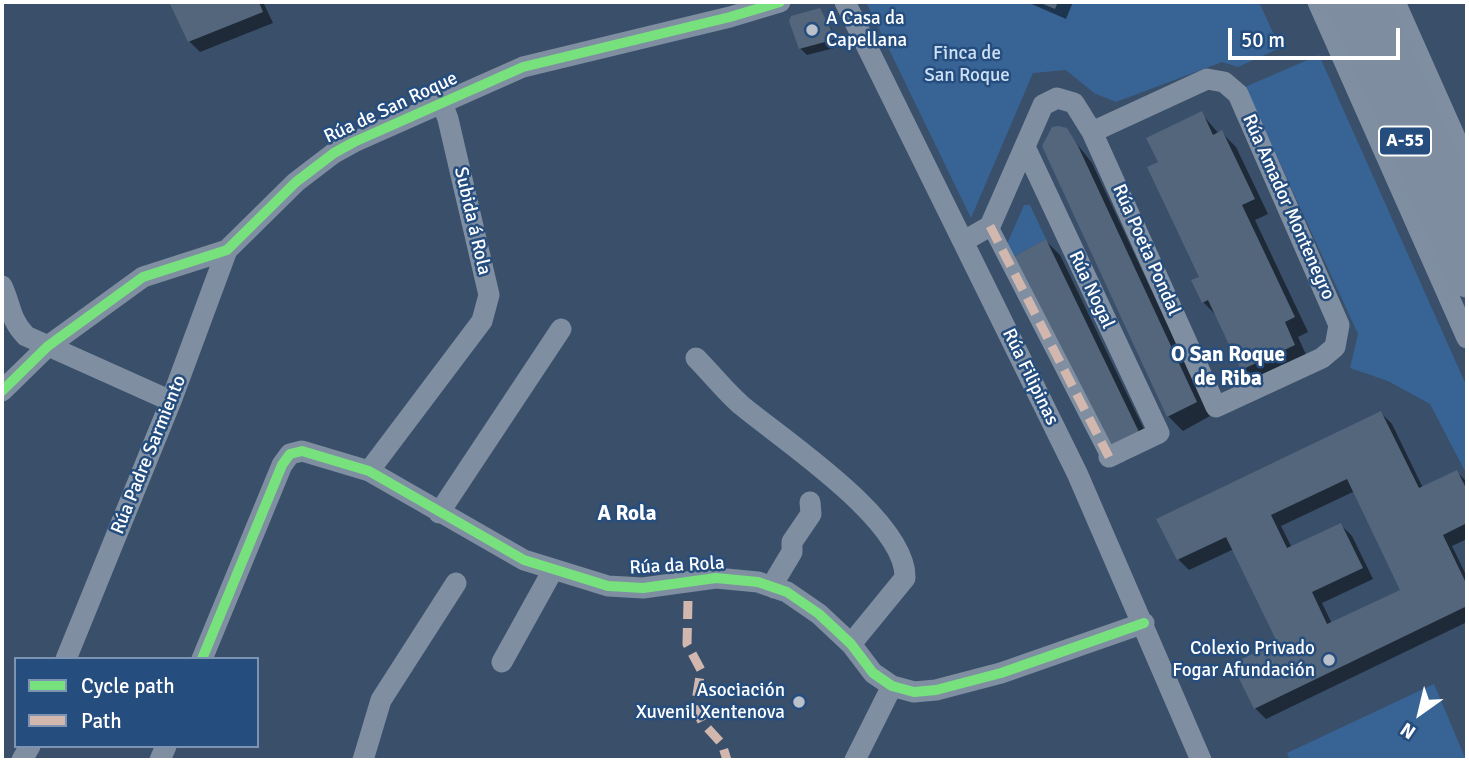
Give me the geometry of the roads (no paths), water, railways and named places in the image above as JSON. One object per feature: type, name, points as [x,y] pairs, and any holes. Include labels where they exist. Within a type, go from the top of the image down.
[{"type":"highway","name":"A-55","points":[[1344,2],[1467,280]]},
{"type":"highway","name":"A-55","points":[[1371,2],[1467,219]]},
{"type":"street","name":"Rúa de San Roque","points":[[2,391],[48,346],[143,277],[227,250],[296,182],[325,159],[354,142],[544,60],[780,2]]},
{"type":"street","name":"Rúa Filipinas","points":[[845,2],[1077,473],[1201,760]]},
{"type":"street","points":[[1318,2],[1467,338]]},
{"type":"street","points":[[1395,2],[1467,164]]},
{"type":"street","name":"Rúa Amador Montenegro","points":[[1092,132],[1208,79],[1224,82],[1238,94],[1339,325],[1335,347],[1322,358],[1216,407]]},
{"type":"street","name":"Rúa Poeta Pondal","points":[[990,226],[1043,105],[1058,98],[1074,103],[1092,132],[1216,407]]},
{"type":"street","name":"Subida á Rola","points":[[369,471],[482,321],[489,295],[442,103]]},
{"type":"street","name":"Rúa Nogal","points":[[1025,147],[1159,433],[1109,457]]},
{"type":"street","points":[[964,241],[990,226],[1109,457]]},
{"type":"street","name":"Rúa Padre Sarmiento","points":[[67,657],[171,401],[227,250]]},
{"type":"street","points":[[2,286],[9,301],[13,323],[26,336],[171,401]]},
{"type":"street","points":[[439,513],[561,329]]},
{"type":"street","points":[[696,358],[739,403],[865,507],[897,546],[905,569],[905,578],[851,645]]},
{"type":"street","name":"Rúa da Rola","points":[[203,657],[282,465],[290,454],[302,451],[369,471],[524,560],[552,570],[608,586],[643,588],[716,578],[758,582],[787,592],[819,614],[851,645],[873,673],[892,686]]},
{"type":"street","points":[[774,588],[777,577],[792,552],[792,542],[811,514],[810,502]]},
{"type":"street","points":[[502,662],[552,570]]},
{"type":"street","points":[[363,760],[381,700],[456,583]]},
{"type":"street","points":[[855,760],[892,686],[914,691],[936,690],[1001,673],[1144,623]]},
{"type":"place","name":"A Casa da Capellana","points":[[812,30]]},
{"type":"place","name":"Colexio Privado Fogar Afundación","points":[[1329,660]]},
{"type":"place","name":"Asociación Xuvenil Xentenova","points":[[799,702]]},
{"type":"district","name":"O San Roque de Riba","points":[[1228,367]]},
{"type":"district","name":"A Rola","points":[[627,514]]},
{"type":"park label","name":"Finca de San Roque","points":[[967,65]]}]
